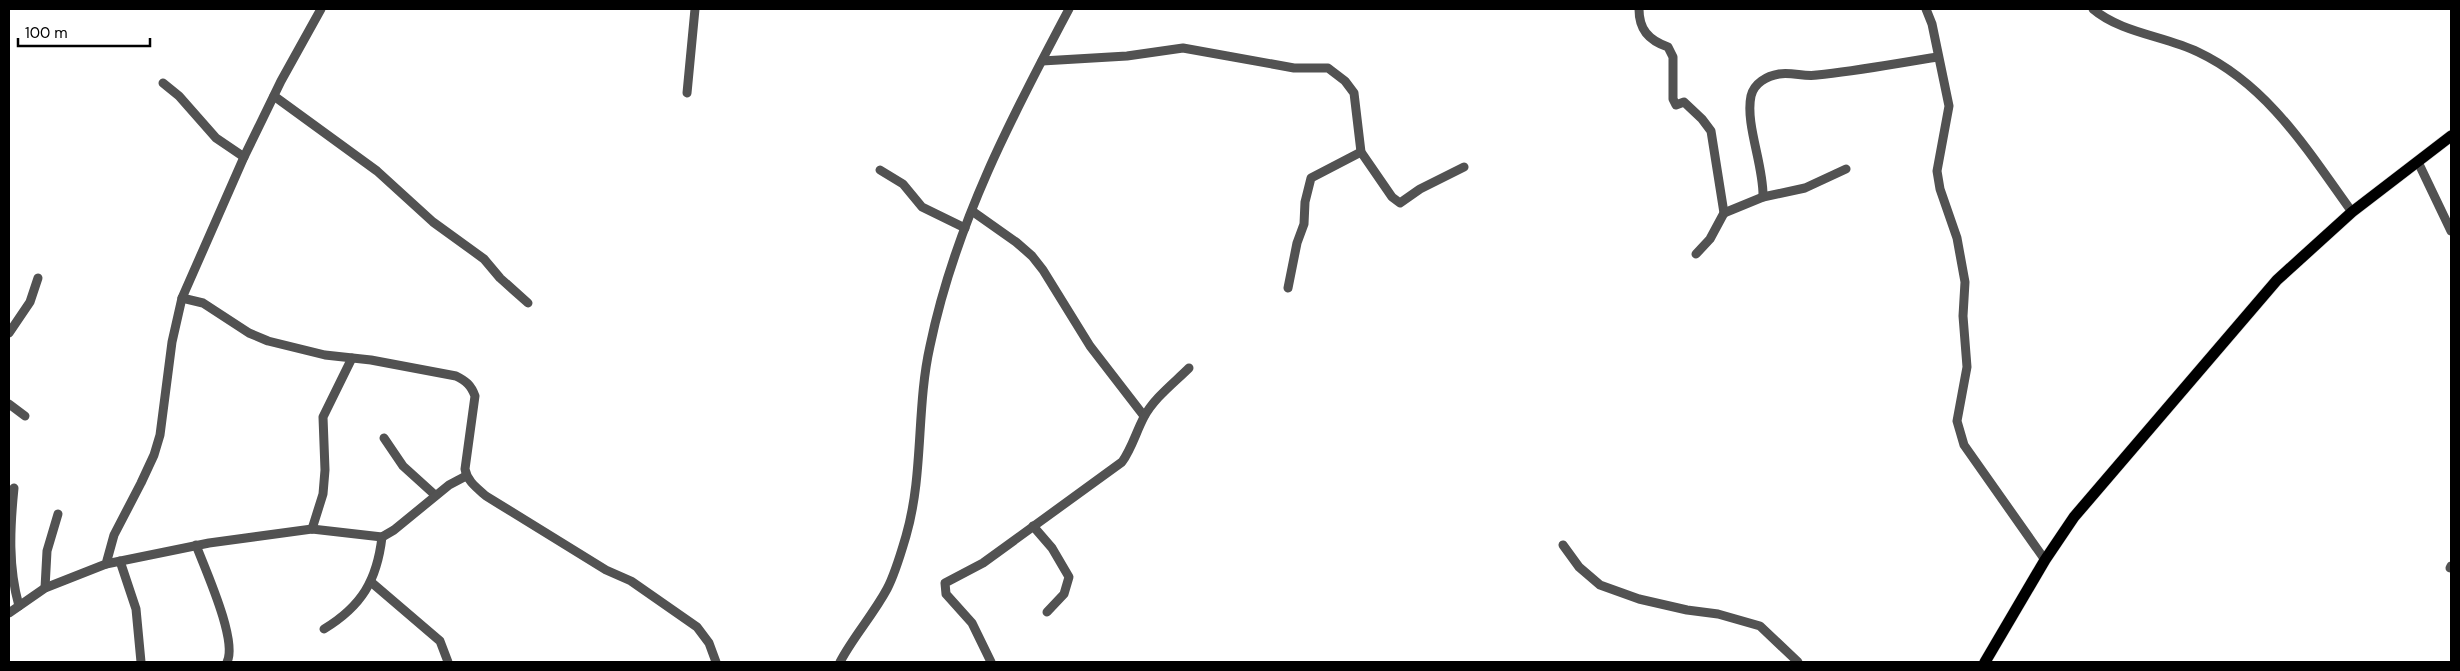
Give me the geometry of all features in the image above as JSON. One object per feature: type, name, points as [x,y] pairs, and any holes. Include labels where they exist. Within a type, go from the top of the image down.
[{"type":"main road","points":[[1985,662],[2045,560],[2074,517],[2277,280],[2352,212],[2451,136]]},
{"type":"street","points":[[106,564],[114,536],[142,483],[160,435],[172,342],[182,298],[244,158],[274,96],[321,9]]},
{"type":"street","points":[[687,93],[695,9]]},
{"type":"street","points":[[840,662],[887,588],[906,536],[914,494],[919,418],[930,346],[965,228],[988,168],[1069,9]]},
{"type":"street","points":[[1639,9],[1639,23],[1644,33],[1658,44],[1668,47],[1673,57],[1672,99],[1676,105],[1684,102],[1711,130],[1724,213],[1710,240],[1696,254]]},
{"type":"street","points":[[1926,9],[1932,24],[1949,106],[1937,171],[1940,189],[1957,238],[1965,282],[1963,316],[1967,367],[1956,421],[1959,434],[1968,452],[2045,560]]},
{"type":"street","points":[[2093,9],[2111,22],[2168,40],[2220,63],[2260,94],[2297,136],[2352,212]]},
{"type":"street","points":[[1042,61],[1127,56],[1183,48],[1294,68],[1328,68],[1346,81],[1354,93],[1361,152],[1392,197],[1400,202],[1420,189],[1464,166]]},
{"type":"street","points":[[1763,197],[1762,173],[1750,110],[1751,95],[1755,86],[1761,81],[1780,74],[1814,76],[1938,57]]},
{"type":"street","points":[[163,83],[179,96],[216,138],[244,158]]},
{"type":"street","points":[[274,96],[377,171],[433,222],[484,259],[500,278],[528,304]]},
{"type":"street","points":[[1288,288],[1297,243],[1304,224],[1305,202],[1311,178],[1361,152]]},
{"type":"street","points":[[2418,162],[2451,232]]},
{"type":"street","points":[[1724,213],[1763,197],[1805,188],[1846,169]]},
{"type":"street","points":[[880,170],[903,184],[922,207],[965,228]]},
{"type":"street","points":[[972,210],[1032,256],[1043,270],[1096,354],[1144,416]]},
{"type":"street","points":[[9,333],[30,302],[38,278]]},
{"type":"street","points":[[182,298],[203,304],[249,334],[268,341],[325,355],[456,376],[472,387],[474,396],[465,459],[466,476],[486,496],[606,570],[631,581],[697,628],[709,643],[716,662]]},
{"type":"street","points":[[312,529],[323,494],[326,470],[323,417],[352,358]]},
{"type":"street","points":[[991,662],[972,624],[946,594],[945,584],[983,564],[1122,462],[1129,451],[1144,416],[1159,397],[1189,368]]},
{"type":"street","points":[[9,404],[25,416]]},
{"type":"street","points":[[384,438],[403,466],[435,495]]},
{"type":"street","points":[[9,613],[45,588],[106,564],[196,545],[312,529],[382,537],[394,530],[435,495],[466,476]]},
{"type":"street","points":[[14,488],[11,512],[11,570],[19,606]]},
{"type":"street","points":[[45,588],[47,551],[58,514]]},
{"type":"street","points":[[1033,526],[1052,548],[1069,577],[1064,594],[1047,612]]},
{"type":"street","points":[[324,629],[345,617],[371,582],[379,560],[382,537]]},
{"type":"street","points":[[196,545],[229,634],[230,653],[227,662]]},
{"type":"street","points":[[1563,545],[1579,567],[1600,585],[1639,599],[1687,610],[1718,614],[1760,626],[1798,662]]},
{"type":"street","points":[[120,561],[136,609],[141,662]]},
{"type":"street","points":[[371,582],[440,641],[448,662]]}]
